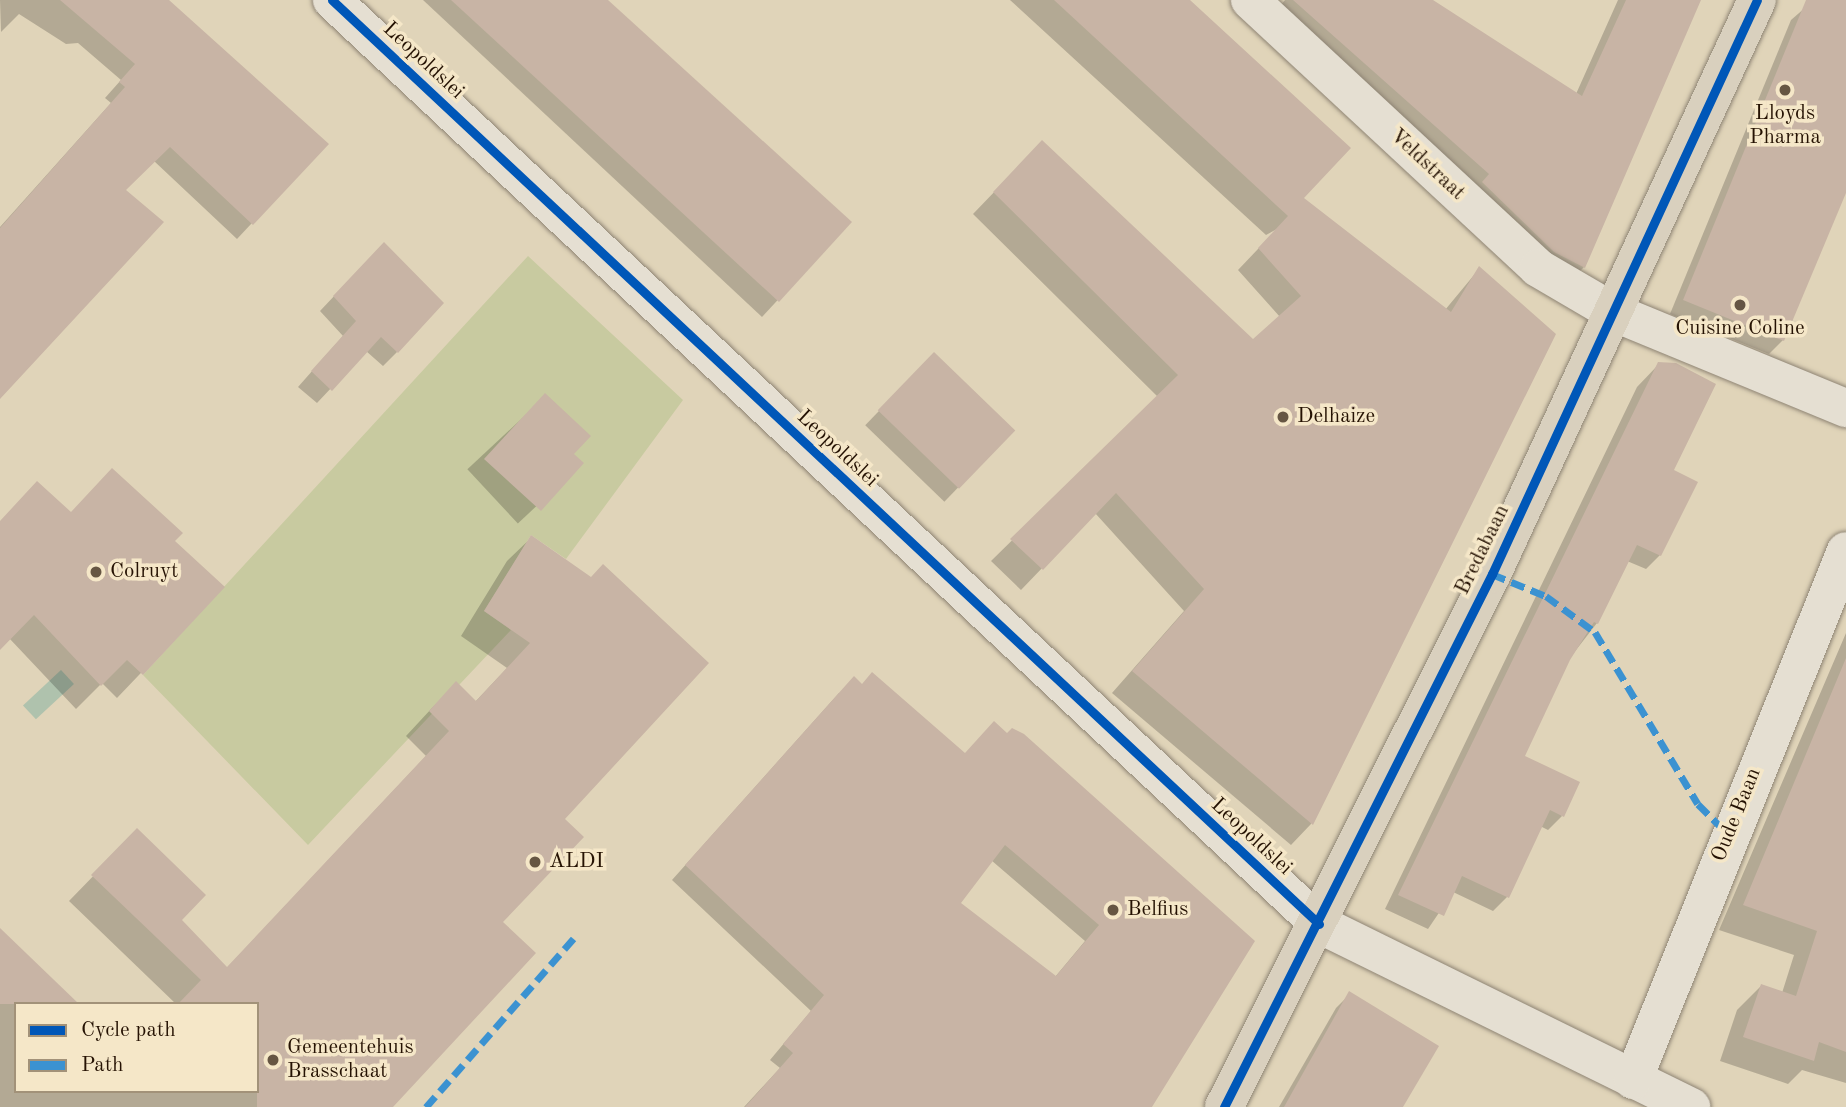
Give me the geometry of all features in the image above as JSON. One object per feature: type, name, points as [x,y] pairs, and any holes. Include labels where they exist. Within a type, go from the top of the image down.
[{"type":"main road","name":"Bredabaan","points":[[1224,1107],[1318,924],[1615,313],[1757,0]]},
{"type":"street","name":"Leopoldslei","points":[[332,0],[1318,924]]},
{"type":"street","name":"Veldstraat","points":[[1250,0],[1538,268],[1615,313],[1846,408]]},
{"type":"street","name":"Oude Baan","points":[[1633,1080],[1846,551]]},
{"type":"street","points":[[1318,924],[1691,1107]]},
{"type":"shaded area","points":[[528,256],[683,400],[566,559],[531,535],[484,611],[511,630],[308,845],[143,675]]},
{"type":"shaded area","points":[[61,670],[74,684],[36,719],[23,705]]},
{"type":"building","points":[[60,0],[169,0],[329,144],[253,225],[170,147],[126,190],[164,222],[0,399],[0,228],[125,87],[119,82],[135,64]]},
{"type":"building","points":[[451,0],[608,0],[852,222],[779,302]]},
{"type":"building","name":"Delhaize","points":[[1054,0],[1190,0],[1351,148],[1304,198],[1451,312],[1479,266],[1556,334],[1313,825],[1132,671],[1204,589],[1116,493],[1043,570],[1010,539],[1178,375],[993,192],[1042,140],[1253,339],[1301,296],[1258,248],[1288,216]]},
{"type":"building","points":[[1293,0],[1433,0],[1582,96],[1626,0],[1701,0],[1585,268],[1554,252],[1482,182],[1489,174]]},
{"type":"building","points":[[1806,0],[1846,0],[1846,193],[1784,341],[1683,300]]},
{"type":"building","points":[[384,242],[444,303],[398,353],[381,337],[332,391],[311,371],[356,321],[333,296]]},
{"type":"building","points":[[934,352],[1015,430],[959,489],[878,410]]},
{"type":"building","points":[[1658,362],[1676,363],[1716,384],[1674,470],[1698,482],[1661,556],[1637,545],[1598,624],[1594,622],[1570,660],[1525,756],[1580,782],[1564,817],[1550,810],[1509,898],[1462,876],[1444,916],[1398,895]]},
{"type":"building","points":[[545,393],[591,436],[574,454],[584,463],[541,511],[484,459]]},
{"type":"building","points":[[112,468],[183,533],[175,541],[225,587],[143,675],[127,660],[101,686],[34,615],[0,650],[0,521],[37,481],[71,512]]},
{"type":"building","points":[[531,535],[591,577],[603,564],[709,663],[565,819],[584,837],[503,922],[536,953],[393,1107],[257,1107],[259,1002],[180,1002],[201,980],[91,875],[137,828],[206,895],[182,920],[227,967],[449,731],[429,711],[456,681],[476,701],[530,643],[484,611]]},
{"type":"building","points":[[1846,658],[1846,1052],[1819,1042],[1814,1061],[1743,1037],[1761,984],[1796,996],[1817,931],[1743,905]]},
{"type":"building","points":[[872,672],[965,753],[994,721],[1007,733],[1012,728],[1024,734],[1255,941],[1152,1107],[745,1107],[793,1053],[783,1044],[824,995],[685,865],[854,676],[862,684]],"holes":[[[1005,845],[1099,925],[1056,976],[961,903]]]},
{"type":"building","points":[[0,928],[77,1002],[14,1002],[0,1004]]},
{"type":"building","points":[[1349,991],[1439,1046],[1403,1107],[1284,1107]]},
{"type":"marked path","points":[[1492,574],[1546,596],[1595,632],[1698,804],[1729,835]]},
{"type":"marked path","points":[[426,1107],[574,938]]},
{"type":"cycle path","points":[[332,0],[1319,924]]},
{"type":"cycle path","points":[[1224,1107],[1492,574],[1757,0]]},
{"type":"place","name":"Lloyds Pharma","points":[[1785,90]]},
{"type":"place","name":"Cuisine Coline","points":[[1740,305]]},
{"type":"place","name":"Delhaize","points":[[1283,417]]},
{"type":"place","name":"Colruyt","points":[[96,572]]},
{"type":"place","name":"ALDI","points":[[535,862]]},
{"type":"place","name":"Belfius","points":[[1113,910]]},
{"type":"place","name":"Gemeentehuis Brasschaat","points":[[273,1060]]}]
